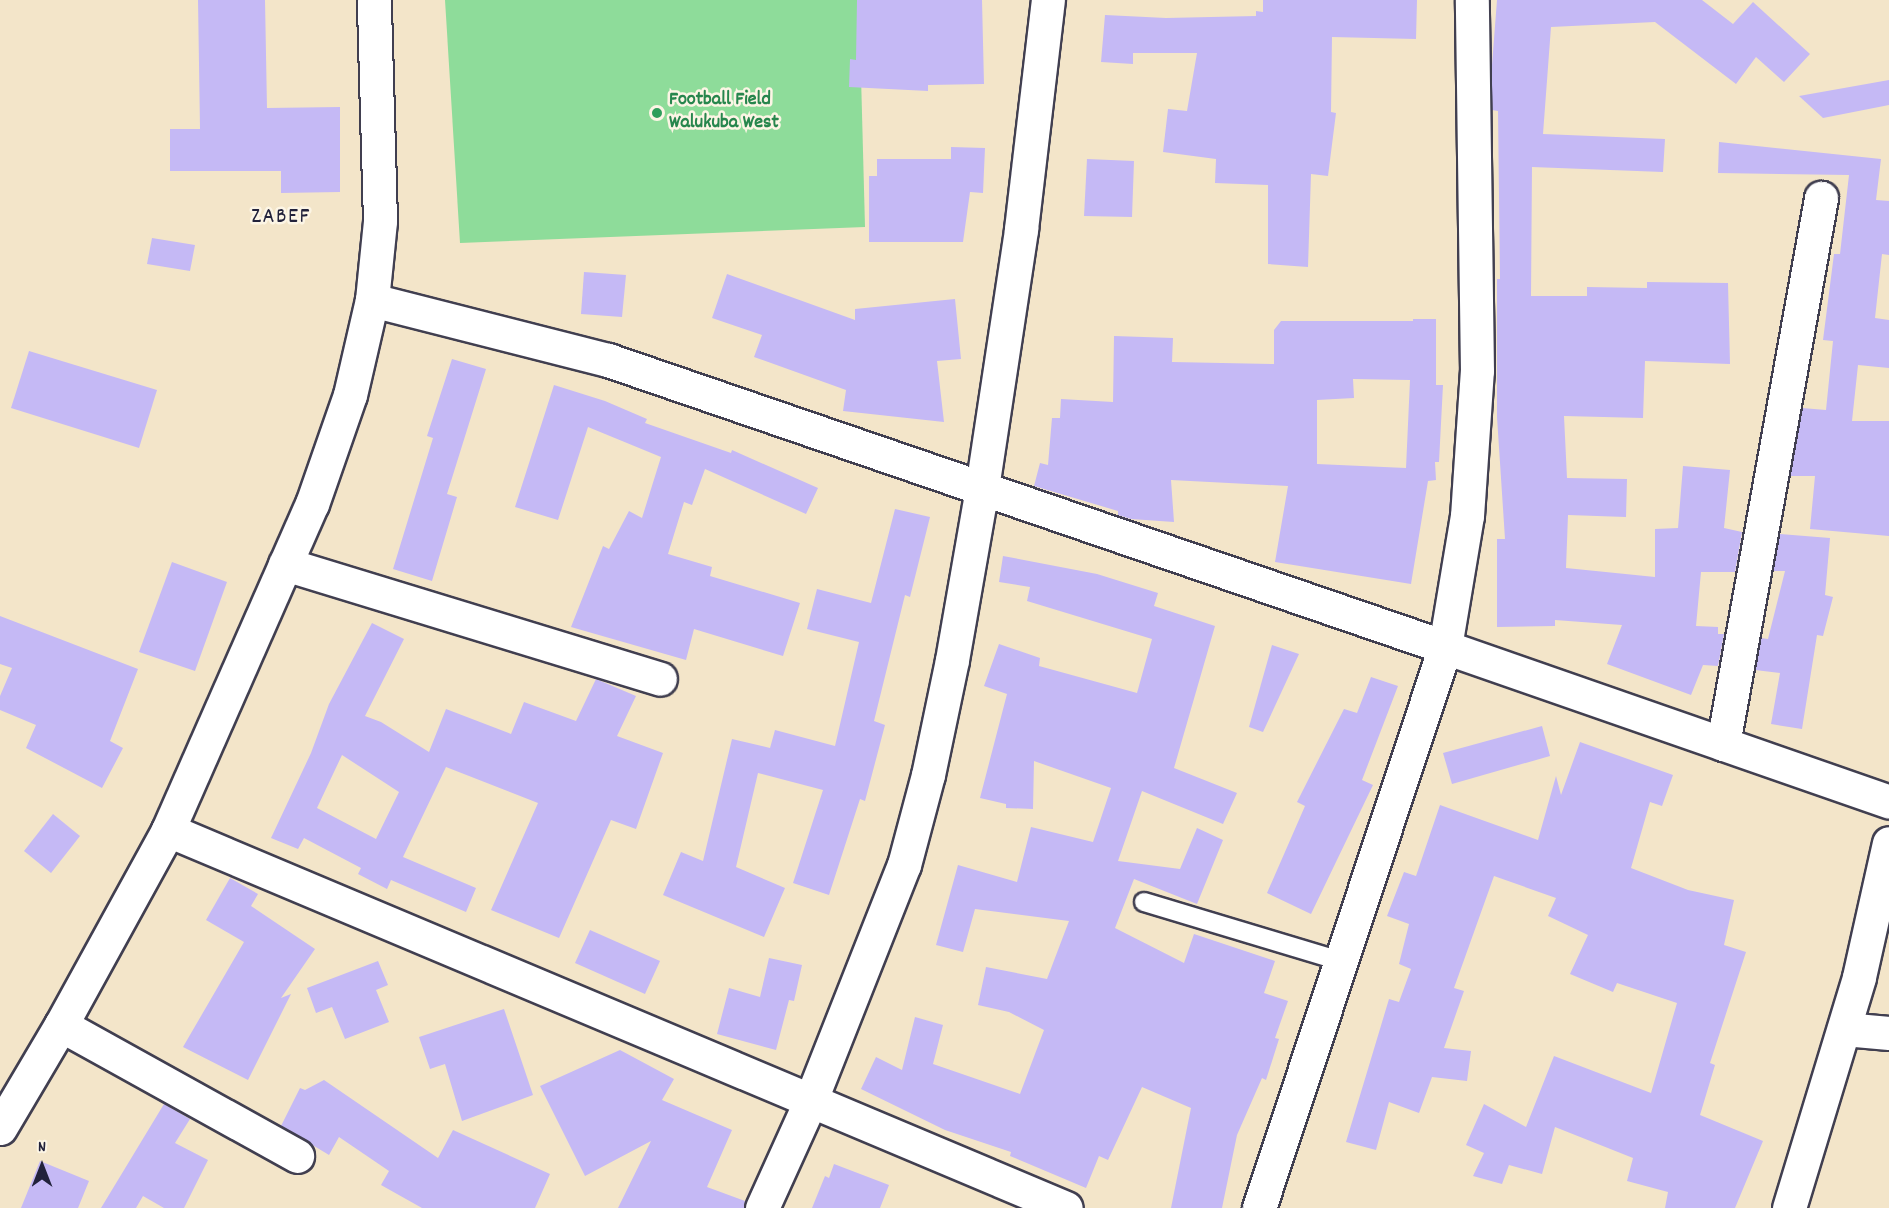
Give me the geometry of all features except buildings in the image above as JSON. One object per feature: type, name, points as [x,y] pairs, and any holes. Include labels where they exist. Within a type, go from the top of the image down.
[{"type":"street","points":[[0,1128],[61,1025],[168,830],[312,504],[350,395],[372,300],[380,221],[374,0]]},
{"type":"street","points":[[762,1208],[810,1102],[904,865],[928,775],[952,660],[982,488],[1021,229],[1048,0]]},
{"type":"street","points":[[1259,1208],[1445,646],[1467,516],[1477,370],[1472,0]]},
{"type":"street","points":[[1723,744],[1821,198]]},
{"type":"street","points":[[372,300],[608,360],[1445,646],[1889,802]]},
{"type":"street","points":[[285,564],[660,679]]},
{"type":"street","points":[[168,830],[810,1102],[1025,1200],[1066,1208]]},
{"type":"street","points":[[1789,1208],[1859,977],[1889,843]]},
{"type":"street","points":[[61,1025],[297,1156]]},
{"type":"street","points":[[1844,1029],[1889,1033]]},
{"type":"lane","points":[[1144,902],[1341,961]]},
{"type":"green space","name":"Football Field Walukuba West","points":[[445,0],[859,0],[865,227],[460,243]]},
{"type":"place","name":"Football Field Walukuba West","points":[[657,113]]},
{"type":"district","name":"ZABEF","points":[[281,218]]}]
